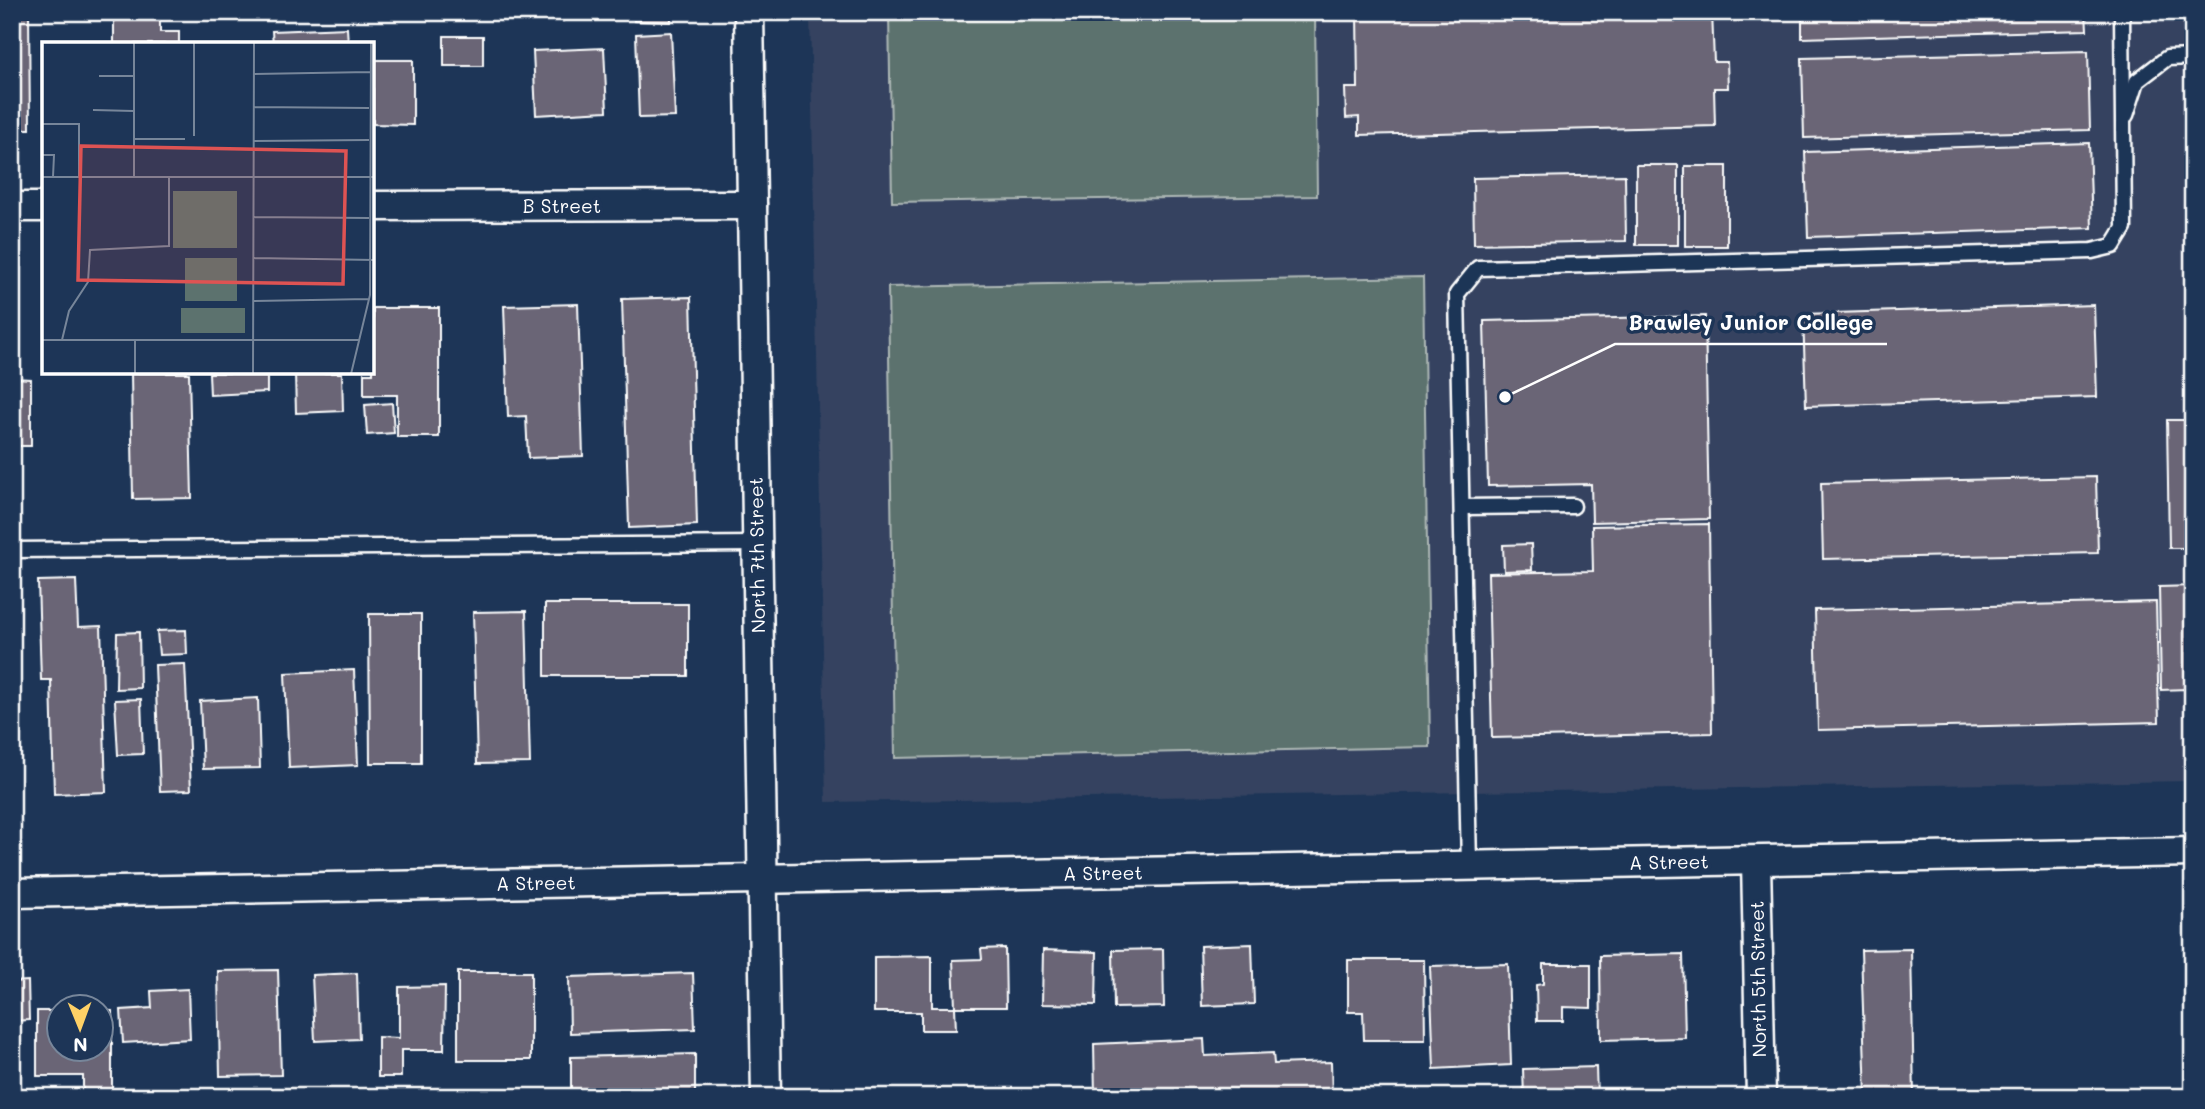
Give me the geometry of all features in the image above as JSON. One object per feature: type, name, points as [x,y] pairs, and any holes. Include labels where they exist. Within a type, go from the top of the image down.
[{"type":"street","name":"North 7th Street","points":[[749,12],[766,1097]]},
{"type":"street","name":"B Street","points":[[374,206],[752,205]]},
{"type":"street","points":[[12,207],[42,207]]},
{"type":"street","name":"A Street","points":[[12,893],[2193,852]]},
{"type":"street","name":"North 5th Street","points":[[1756,860],[1761,1097]]},
{"type":"lane","points":[[1469,866],[1457,294],[1478,268],[2092,251],[2113,246],[2124,228],[2122,12]]},
{"type":"lane","points":[[2122,129],[2137,81],[2167,58],[2193,57]]},
{"type":"lane","points":[[1462,508],[1573,506]]},
{"type":"lane","points":[[12,550],[757,544]]},
{"type":"shaded area","points":[[810,12],[2193,12],[2193,781],[826,802]]},
{"type":"green space","points":[[889,12],[1315,12],[1317,196],[892,202]]},
{"type":"green space","points":[[1423,277],[1430,747],[895,758],[888,287]]},
{"type":"building","points":[[12,12],[29,12],[30,129],[12,129]]},
{"type":"building","points":[[114,12],[160,12],[160,32],[179,32],[179,42],[114,42]]},
{"type":"building","points":[[526,12],[563,12],[563,21],[526,21]]},
{"type":"building","points":[[634,12],[671,12],[671,22],[634,21]]},
{"type":"building","points":[[1357,12],[1712,12],[1714,62],[1727,62],[1728,88],[1714,88],[1715,126],[1359,135],[1359,117],[1346,118],[1345,88],[1358,88]]},
{"type":"building","points":[[1802,12],[2086,12],[2087,30],[1802,38]]},
{"type":"building","points":[[347,28],[348,42],[273,42],[272,31]]},
{"type":"building","points":[[671,32],[675,117],[639,118],[636,34]]},
{"type":"building","points":[[444,36],[483,36],[483,66],[444,66]]},
{"type":"building","points":[[604,48],[607,111],[536,115],[533,51]]},
{"type":"building","points":[[2088,51],[2090,130],[1804,138],[1802,58]]},
{"type":"building","points":[[374,60],[413,60],[413,125],[374,124]]},
{"type":"building","points":[[2089,143],[2092,228],[1808,237],[1805,152]]},
{"type":"building","points":[[1636,165],[1678,165],[1678,245],[1636,245]]},
{"type":"building","points":[[1685,166],[1727,166],[1727,246],[1685,246]]},
{"type":"building","points":[[1625,175],[1626,241],[1474,244],[1473,178]]},
{"type":"building","points":[[691,297],[697,525],[629,528],[622,299]]},
{"type":"building","points":[[578,304],[583,456],[528,458],[526,416],[508,417],[504,306]]},
{"type":"building","points":[[2094,305],[2097,397],[1806,406],[1803,314]]},
{"type":"building","points":[[374,308],[439,308],[439,437],[397,437],[397,395],[364,395],[364,374],[374,374]]},
{"type":"building","points":[[1705,316],[1709,519],[1592,522],[1591,484],[1488,486],[1484,321]]},
{"type":"building","points":[[131,374],[189,374],[192,498],[133,499]]},
{"type":"building","points":[[209,374],[267,374],[267,392],[210,395]]},
{"type":"building","points":[[295,374],[342,374],[343,411],[296,413]]},
{"type":"building","points":[[12,378],[31,379],[31,446],[16,446],[16,486],[12,486]]},
{"type":"building","points":[[392,403],[394,433],[367,435],[365,405]]},
{"type":"building","points":[[2167,420],[2193,420],[2193,548],[2169,548]]},
{"type":"building","points":[[2096,477],[2098,553],[1823,559],[1821,483]]},
{"type":"building","points":[[1709,524],[1712,733],[1492,738],[1488,573],[1593,571],[1592,526]]},
{"type":"building","points":[[1531,544],[1532,570],[1504,571],[1503,545]]},
{"type":"building","points":[[76,580],[78,627],[101,626],[106,792],[54,794],[51,680],[41,680],[38,581]]},
{"type":"building","points":[[2193,586],[2193,700],[2186,700],[2186,689],[2161,690],[2159,587]]},
{"type":"building","points":[[2156,602],[2159,722],[1818,730],[1815,610]]},
{"type":"building","points":[[545,604],[688,604],[688,676],[545,676]]},
{"type":"building","points":[[526,611],[530,763],[477,764],[473,612]]},
{"type":"building","points":[[369,614],[421,614],[421,763],[370,763]]},
{"type":"building","points":[[186,630],[187,654],[159,655],[157,631]]},
{"type":"building","points":[[139,632],[140,688],[116,689],[117,633]]},
{"type":"building","points":[[185,664],[191,790],[160,791],[155,665]]},
{"type":"building","points":[[354,670],[358,765],[289,768],[285,673]]},
{"type":"building","points":[[258,698],[260,768],[203,769],[200,701]]},
{"type":"building","points":[[141,699],[143,754],[118,755],[115,700]]},
{"type":"building","points":[[1252,944],[1254,1004],[1202,1006],[1200,946]]},
{"type":"building","points":[[1005,948],[1006,1007],[955,1007],[953,960],[982,959],[981,949]]},
{"type":"building","points":[[1163,949],[1164,1007],[1114,1008],[1113,950]]},
{"type":"building","points":[[1911,949],[1914,1097],[1866,1097],[1861,950]]},
{"type":"building","points":[[1043,950],[1097,952],[1096,1005],[1042,1004]]},
{"type":"building","points":[[1683,954],[1685,1038],[1601,1040],[1600,956]]},
{"type":"building","points":[[932,956],[932,1007],[955,1007],[956,1030],[921,1030],[921,1012],[874,1012],[874,957]]},
{"type":"building","points":[[1348,960],[1424,960],[1425,1040],[1364,1040],[1363,1012],[1348,1012]]},
{"type":"building","points":[[1508,964],[1511,1065],[1434,1069],[1430,966]]},
{"type":"building","points":[[1543,964],[1591,964],[1591,1008],[1563,1007],[1563,1021],[1537,1021],[1536,985],[1543,984]]},
{"type":"building","points":[[278,970],[281,1075],[220,1076],[218,971]]},
{"type":"building","points":[[458,972],[531,972],[531,1060],[458,1060]]},
{"type":"building","points":[[357,973],[359,1039],[315,1041],[312,975]]},
{"type":"building","points":[[693,973],[695,1029],[570,1033],[569,977]]},
{"type":"building","points":[[28,981],[29,1020],[12,1021],[12,982]]},
{"type":"building","points":[[445,986],[444,1050],[401,1050],[401,1077],[378,1077],[378,1037],[399,1038],[399,987]]},
{"type":"building","points":[[188,989],[190,1039],[123,1043],[121,1010],[152,1008],[151,991]]},
{"type":"building","points":[[37,1011],[46,1011],[46,1064],[112,1064],[112,1097],[83,1097],[83,1076],[37,1076]]},
{"type":"building","points":[[1204,1039],[1205,1056],[1273,1053],[1274,1064],[1331,1062],[1332,1097],[1095,1097],[1094,1044]]},
{"type":"building","points":[[695,1054],[695,1097],[571,1097],[571,1057]]},
{"type":"building","points":[[1596,1067],[1597,1097],[1524,1097],[1523,1069]]},
{"type":"place","name":"Brawley Junior College","points":[[1505,397]]}]
